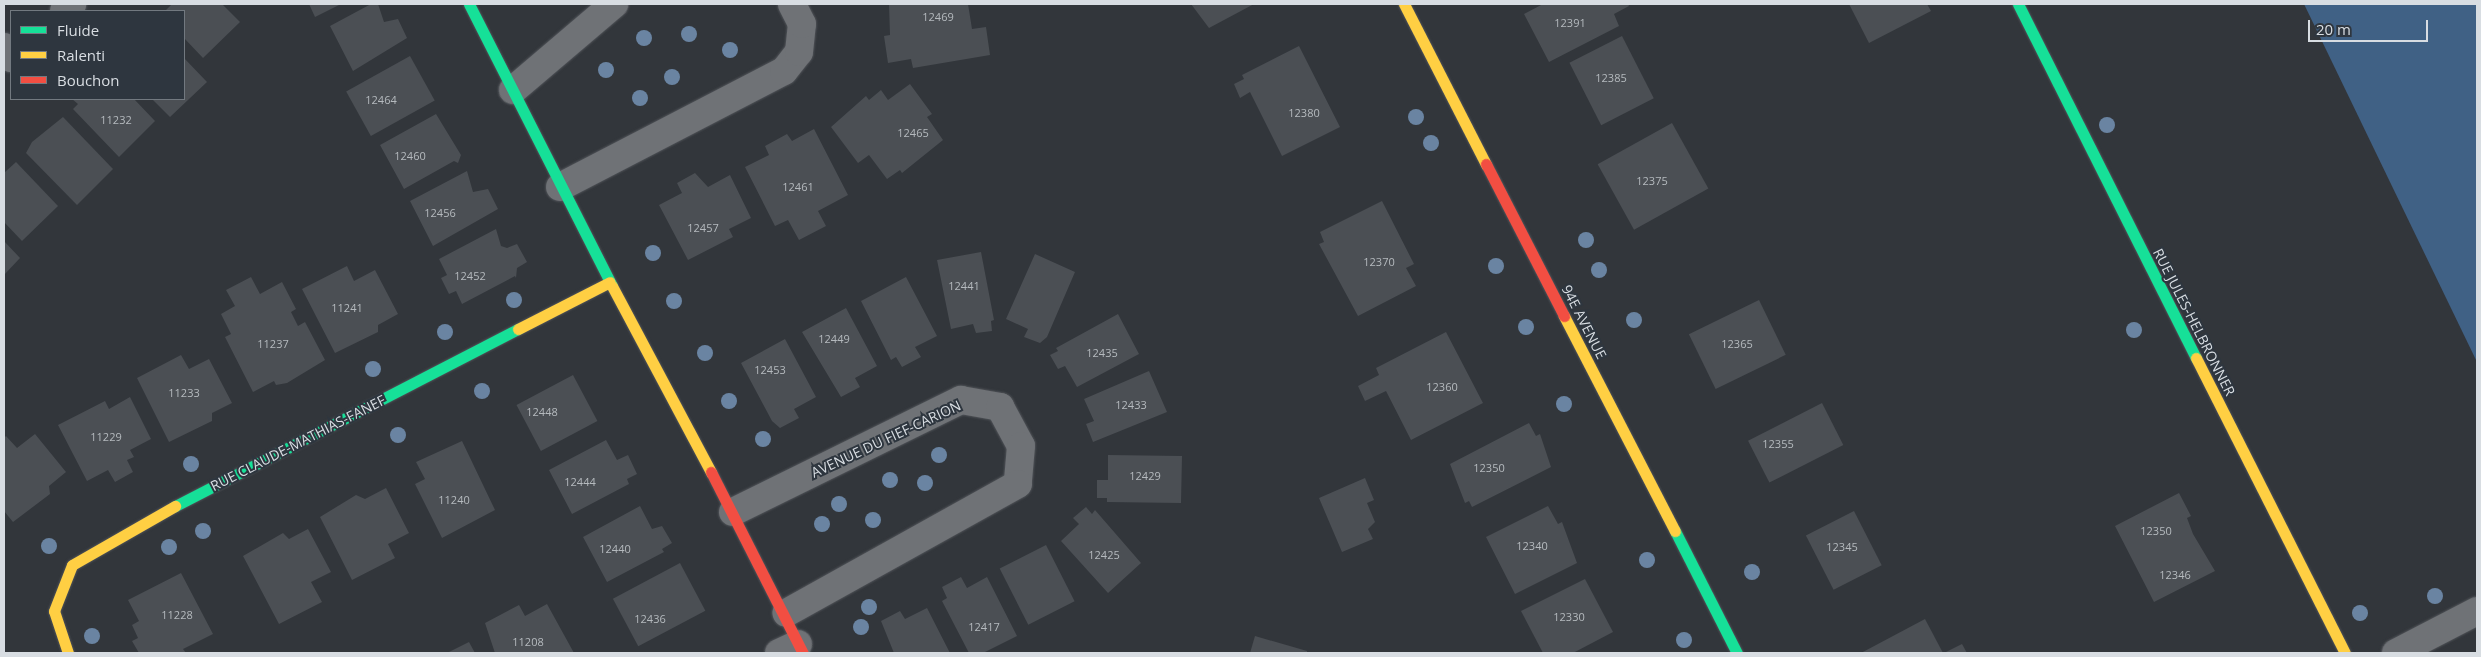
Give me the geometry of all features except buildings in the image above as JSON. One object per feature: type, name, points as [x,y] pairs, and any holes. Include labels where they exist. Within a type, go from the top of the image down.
[{"type":"street","points":[[469,4],[560,187],[786,613],[794,650]]},
{"type":"street","points":[[513,90],[614,4]]},
{"type":"street","points":[[560,187],[784,71],[799,52],[802,24],[792,4]]},
{"type":"street","name":"94E AVENUE","points":[[1404,4],[1737,653]]},
{"type":"street","name":"RUE JULES-HELBRONNER","points":[[2018,4],[2346,653]]},
{"type":"street","name":"RUE CLAUDE-MATHIAS-FANEF","points":[[68,653],[54,611],[72,565],[185,500],[610,282]]},
{"type":"street","name":"AVENUE DU FIEF-CARION","points":[[732,512],[961,400],[1000,408],[1021,446],[1018,484],[786,613]]},
{"type":"street","points":[[2396,653],[2477,611]]},
{"type":"shaded area","points":[[2304,4],[2477,4],[2477,362]]},
{"type":"traffic: fast","points":[[469,4],[612,286]]},
{"type":"traffic: fast","points":[[2018,4],[2196,358]]},
{"type":"traffic: fast","points":[[175,506],[518,329]]},
{"type":"traffic: fast","points":[[1675,531],[1737,653]]},
{"type":"traffic: slow","points":[[1404,4],[1486,164]]},
{"type":"traffic: slow","points":[[518,329],[610,282]]},
{"type":"traffic: slow","points":[[612,286],[711,472]]},
{"type":"traffic: slow","points":[[1564,316],[1675,531]]},
{"type":"traffic: slow","points":[[2196,358],[2345,653]]},
{"type":"traffic: slow","points":[[68,653],[54,611],[72,565],[175,506]]},
{"type":"traffic: jam","points":[[1486,164],[1564,316]]},
{"type":"traffic: jam","points":[[711,472],[803,653]]}]
